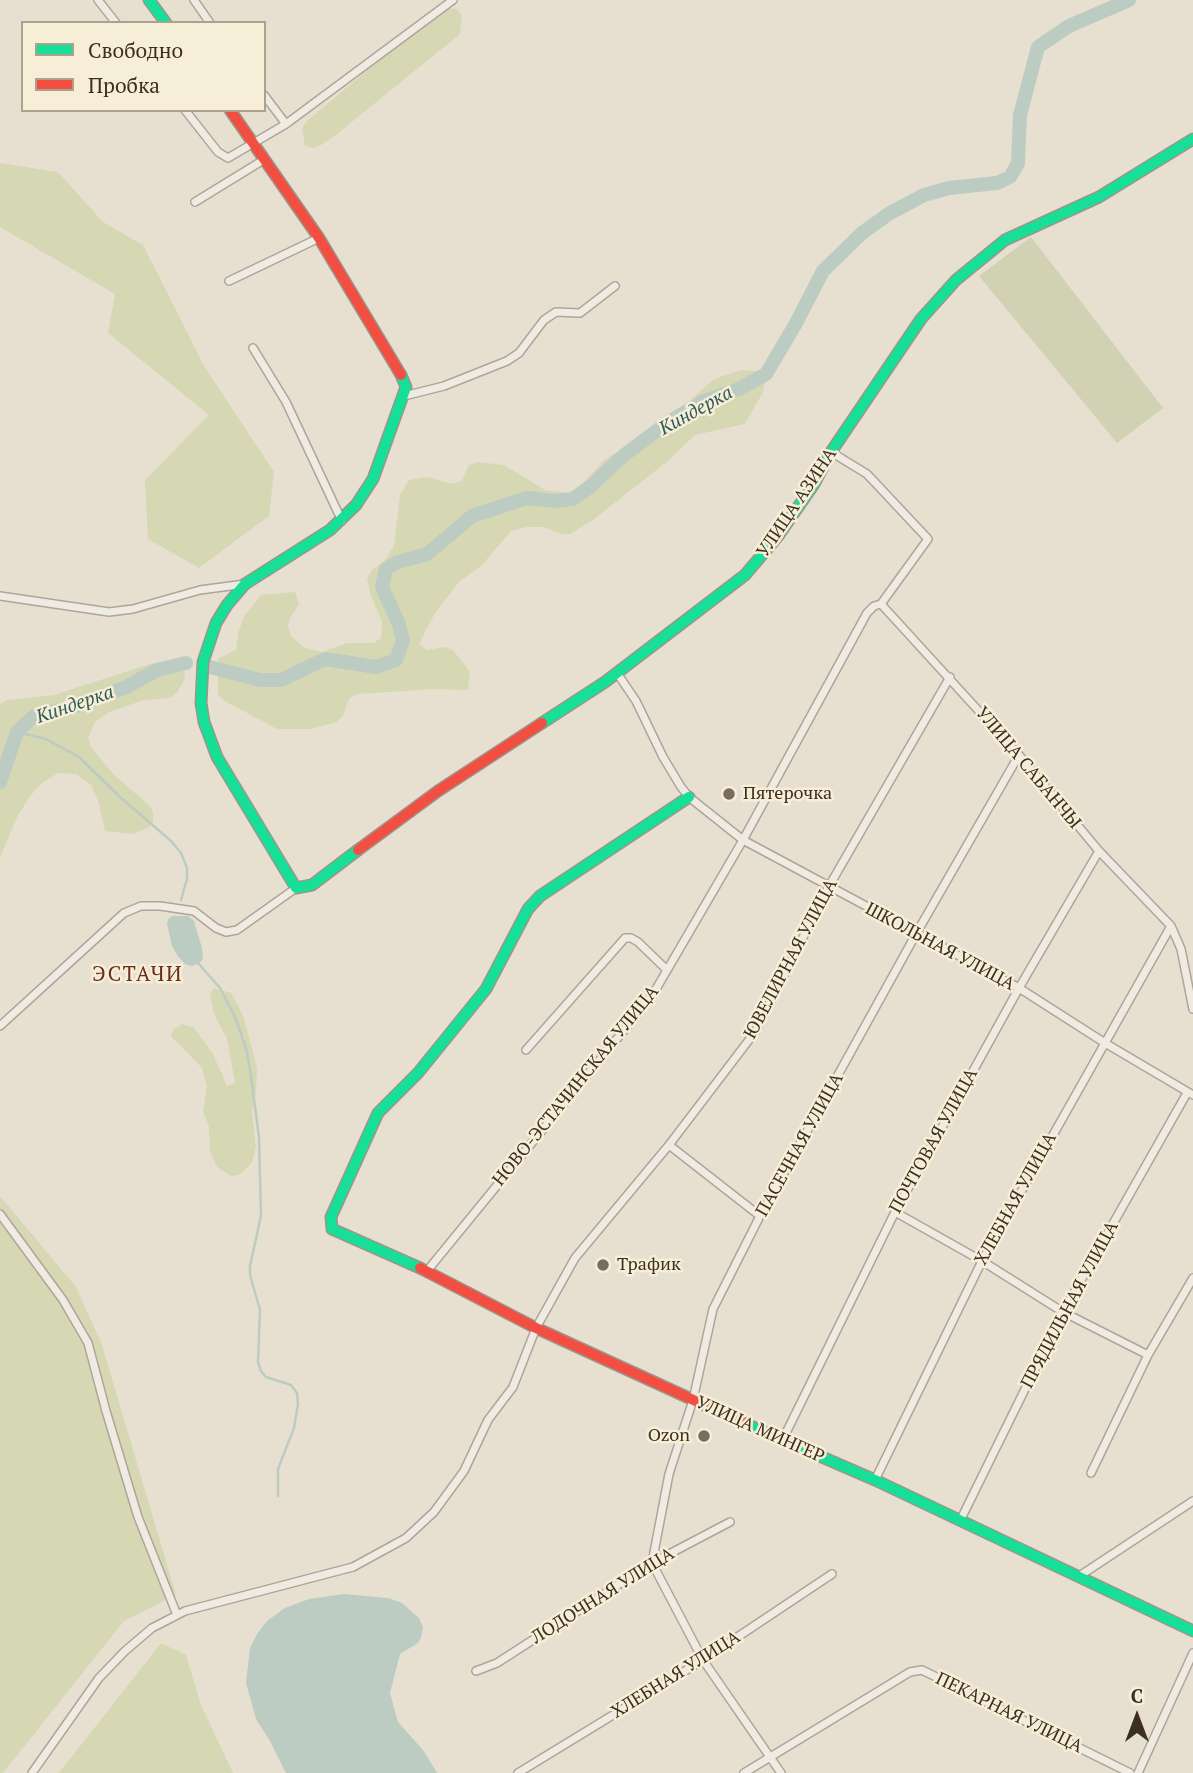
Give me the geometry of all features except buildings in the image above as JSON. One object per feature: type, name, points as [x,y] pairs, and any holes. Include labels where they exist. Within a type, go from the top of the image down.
[{"type":"street","points":[[99,0],[115,21]]},
{"type":"street","points":[[149,0],[165,21]]},
{"type":"street","points":[[194,0],[210,21]]},
{"type":"street","points":[[187,112],[218,152],[228,158],[286,124],[453,0]]},
{"type":"street","points":[[266,98],[286,124]]},
{"type":"street","points":[[0,1026],[124,913],[141,906],[160,905],[194,911],[216,928],[226,932],[237,930],[296,888],[217,757],[204,722],[201,679],[207,644],[227,605],[245,584],[342,521],[356,505],[373,479],[406,387],[319,238],[232,112]]},
{"type":"street","name":"УЛИЦА АЗИНА","points":[[296,888],[312,885],[438,791],[617,673],[746,575],[814,484],[831,452],[921,319],[956,279],[1005,240],[1099,197],[1193,139]]},
{"type":"street","points":[[195,202],[265,159]]},
{"type":"street","points":[[229,281],[319,238]]},
{"type":"street","points":[[404,396],[444,386],[507,361],[519,353],[544,320],[556,312],[580,313],[615,286]]},
{"type":"street","points":[[253,348],[286,402],[342,521]]},
{"type":"street","points":[[831,452],[867,474],[928,539],[881,604]]},
{"type":"street","points":[[0,596],[109,612],[133,609],[201,590],[245,584]]},
{"type":"street","name":"УЛИЦА САБАНЧЫ","points":[[881,604],[1019,755],[1099,851],[1171,926],[1181,949],[1193,1009]]},
{"type":"street","name":"НОВО-ЭСТАЧИНСКАЯ УЛИЦА","points":[[427,1271],[652,996],[743,840],[867,613],[874,606],[881,604]]},
{"type":"street","name":"ШКОЛЬНАЯ УЛИЦА","points":[[617,673],[636,701],[663,757],[689,797],[743,840],[828,888],[1019,988],[1190,1094]]},
{"type":"street","name":"ЮВЕЛИРНАЯ УЛИЦА","points":[[32,1773],[99,1678],[152,1628],[185,1611],[353,1567],[406,1538],[434,1512],[464,1471],[488,1420],[513,1387],[536,1328],[575,1258],[669,1145],[755,1032],[828,888],[950,677]]},
{"type":"street","name":"ПАСЕЧНАЯ УЛИЦА","points":[[653,1563],[669,1474],[693,1400],[713,1309],[760,1216],[916,934],[1019,755]]},
{"type":"street","name":"УЛИЦА МИНГЕР","points":[[689,797],[540,896],[528,909],[486,989],[418,1073],[378,1113],[331,1217],[330,1226],[335,1232],[427,1271],[536,1328],[875,1480],[1193,1631]]},
{"type":"street","name":"ПОЧТОВАЯ УЛИЦА","points":[[783,1439],[895,1212],[1019,988],[1099,851]]},
{"type":"street","name":"ХЛЕБНАЯ УЛИЦА","points":[[875,1480],[982,1261],[1171,926]]},
{"type":"street","points":[[526,1050],[625,938],[638,942],[667,970]]},
{"type":"street","name":"ПРЯДИЛЬНАЯ УЛИЦА","points":[[961,1521],[1063,1312],[1190,1094]]},
{"type":"street","points":[[669,1145],[760,1216]]},
{"type":"street","points":[[895,1212],[982,1261],[1063,1312],[1148,1354]]},
{"type":"street","points":[[0,1214],[63,1300],[88,1343],[138,1517],[177,1615]]},
{"type":"street","points":[[1091,1473],[1148,1354],[1193,1278]]},
{"type":"street","points":[[1078,1577],[1193,1501]]},
{"type":"street","name":"ЛОДОЧНАЯ УЛИЦА","points":[[476,1671],[498,1663],[653,1563],[730,1522]]},
{"type":"street","points":[[653,1563],[703,1660],[781,1773]]},
{"type":"street","name":"ХЛЕБНАЯ УЛИЦА","points":[[518,1773],[703,1660],[832,1574]]},
{"type":"street","points":[[1138,1773],[1193,1653]]},
{"type":"street","name":"ПЕКАРНАЯ УЛИЦА","points":[[744,1773],[910,1672],[922,1671],[1130,1773]]},
{"type":"green space","points":[[448,8],[457,9],[462,16],[460,34],[337,134],[313,148],[305,146],[302,129],[306,122],[431,16]]},
{"type":"green space","points":[[0,163],[58,172],[103,222],[143,245],[204,366],[274,472],[269,516],[199,568],[148,539],[145,480],[209,415],[108,333],[115,294],[0,227]]},
{"type":"green space","points":[[1031,237],[1163,408],[1117,443],[979,276]]},
{"type":"green space","points":[[741,370],[759,371],[766,376],[763,392],[745,424],[695,435],[669,460],[593,520],[570,534],[561,534],[544,527],[511,531],[482,565],[459,582],[435,613],[419,644],[427,650],[445,647],[453,650],[470,672],[468,690],[435,689],[357,694],[349,699],[343,716],[336,722],[311,729],[277,729],[223,700],[218,694],[218,659],[236,650],[244,616],[261,595],[295,592],[299,604],[288,627],[291,636],[305,648],[322,652],[347,643],[374,643],[381,638],[382,621],[367,579],[394,546],[400,495],[409,480],[427,477],[453,484],[462,481],[469,465],[477,462],[504,465],[545,490],[571,493],[579,488],[604,460],[660,427],[714,379]]},
{"type":"green space","points":[[163,662],[184,669],[185,678],[177,693],[170,698],[144,700],[109,712],[95,722],[88,738],[91,747],[114,775],[149,805],[153,812],[153,821],[148,828],[132,834],[105,831],[98,800],[91,785],[76,774],[58,773],[43,782],[31,795],[17,817],[0,858],[0,704],[8,700],[54,695]]},
{"type":"green space","points":[[214,988],[231,993],[243,1015],[257,1068],[252,1111],[256,1147],[252,1163],[239,1175],[231,1176],[217,1167],[210,1152],[209,1127],[203,1111],[207,1086],[202,1068],[171,1036],[174,1029],[182,1024],[194,1028],[213,1054],[227,1086],[235,1083],[227,1039],[214,1014],[210,996]]},
{"type":"green space","points":[[0,1196],[76,1287],[102,1345],[176,1595],[124,1621],[3,1773],[0,1773]]},
{"type":"green space","points":[[161,1643],[186,1655],[201,1705],[233,1773],[59,1773]]},
{"type":"shaded area","points":[[172,916],[188,916],[194,921],[202,948],[203,959],[199,964],[185,964],[177,955],[167,924]]},
{"type":"shaded area","points":[[344,1594],[388,1598],[402,1603],[419,1618],[423,1627],[421,1637],[418,1643],[400,1654],[390,1693],[398,1722],[423,1750],[437,1773],[286,1773],[256,1719],[246,1683],[250,1648],[257,1634],[267,1621],[285,1608],[309,1599]]},
{"type":"waterway","name":"Киндерка","points":[[210,667],[260,680],[281,680],[325,659],[376,667],[396,660],[403,641],[399,624],[382,587],[386,569],[398,562],[427,554],[472,516],[527,498],[555,501],[573,499],[667,423],[704,401],[739,389],[766,374],[823,271],[862,233],[890,213],[924,195],[949,188],[997,183],[1010,177],[1018,163],[1020,115],[1038,47],[1069,26],[1129,0]]},
{"type":"waterway","name":"Киндерка","points":[[0,782],[17,732],[34,716],[76,706],[126,687],[157,670],[186,663]]},
{"type":"waterway","points":[[17,732],[46,739],[79,757],[171,841],[181,853],[187,868],[181,900]]},
{"type":"waterway","points":[[198,963],[220,988],[236,1019],[250,1070],[259,1137],[261,1216],[250,1266],[260,1310],[258,1362],[266,1377],[291,1385],[297,1393],[298,1404],[294,1428],[278,1469],[278,1496]]},
{"type":"traffic: fast","points":[[149,0],[165,21]]},
{"type":"traffic: fast","points":[[542,723],[605,682],[745,575],[778,536],[814,484],[831,452],[921,319],[956,280],[1005,240],[1099,197],[1193,139]]},
{"type":"traffic: fast","points":[[358,850],[312,885],[296,888],[217,757],[204,722],[201,703],[203,662],[216,623],[245,584],[330,530],[356,505],[373,479],[406,387],[401,375]]},
{"type":"traffic: fast","points":[[420,1268],[332,1229],[331,1217],[378,1113],[418,1073],[486,989],[528,909],[540,896],[689,797]]},
{"type":"traffic: fast","points":[[748,1425],[875,1480],[1193,1631]]},
{"type":"traffic: jam","points":[[231,112],[319,238],[401,375]]},
{"type":"traffic: jam","points":[[358,850],[438,791],[542,723]]},
{"type":"traffic: jam","points":[[420,1268],[536,1328],[748,1425]]},
{"type":"place","name":"Пятерочка","points":[[729,794]]},
{"type":"place","name":"Трафик","points":[[603,1265]]},
{"type":"place","name":"Ozon","points":[[704,1436]]},
{"type":"district","name":"ЭСТАЧИ","points":[[138,975]]}]
